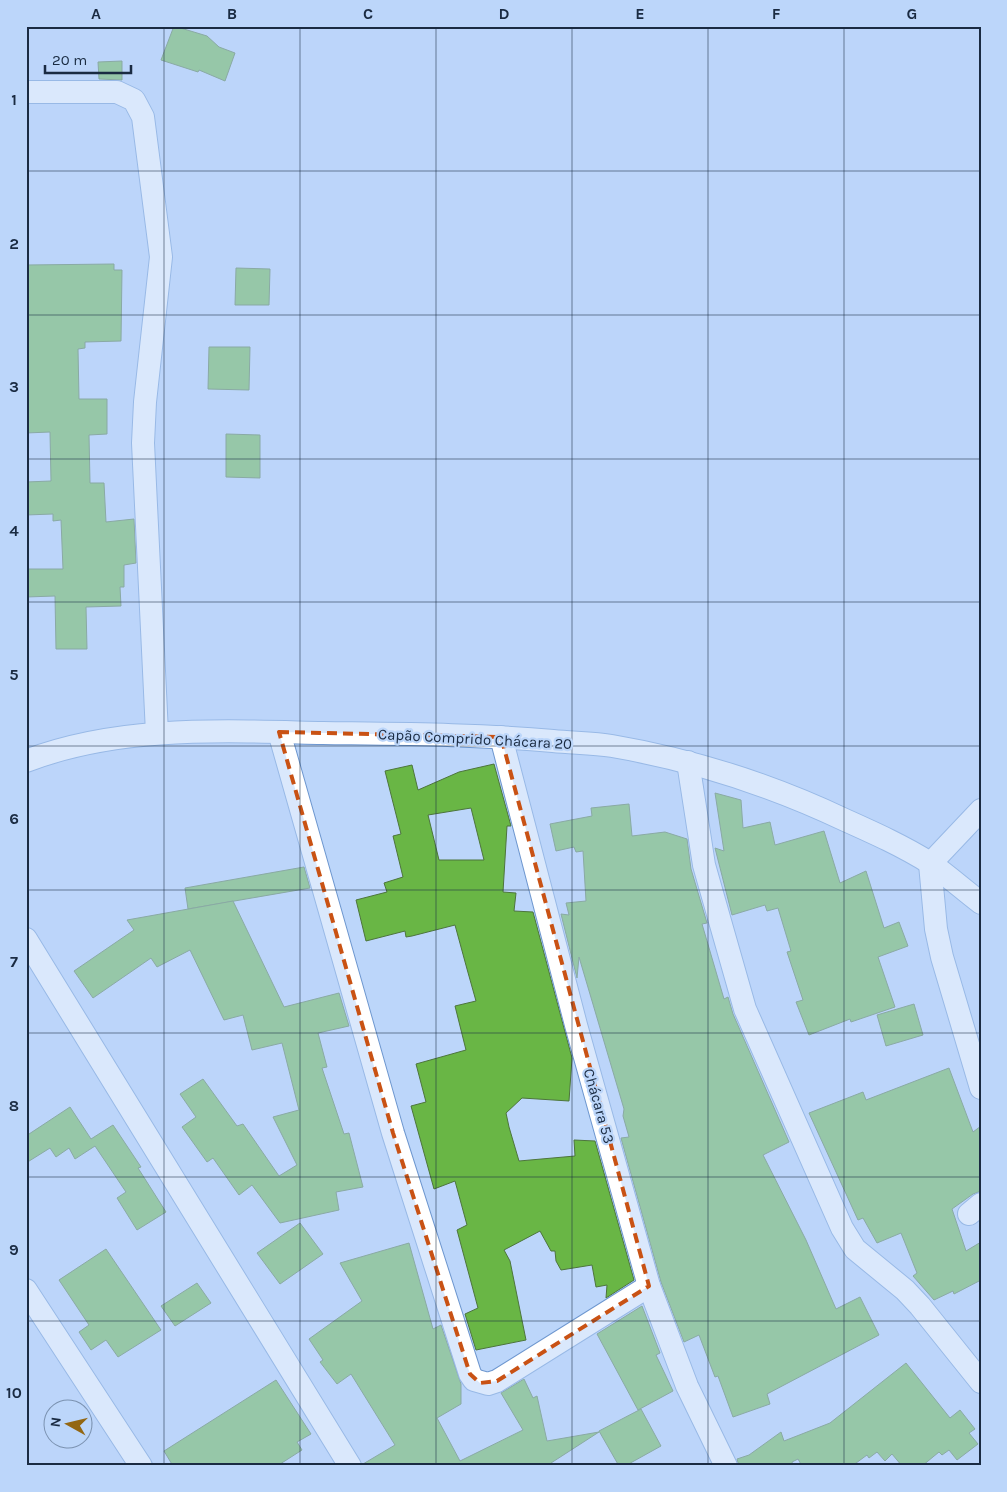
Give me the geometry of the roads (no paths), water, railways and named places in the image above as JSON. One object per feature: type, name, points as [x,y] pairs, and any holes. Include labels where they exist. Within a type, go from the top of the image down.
[{"type":"street","points":[[26,92],[118,92],[134,100],[143,117],[161,257],[145,402],[143,443],[156,733]]},
{"type":"street","points":[[279,732],[393,1133],[470,1374],[474,1380],[488,1384],[497,1381],[649,1286]]},
{"type":"street","name":"Capão Comprido Chácara 20","points":[[26,761],[68,747],[111,738],[156,733],[279,732],[501,737],[611,746],[688,762],[756,782],[815,806],[873,833],[930,864],[981,904]]},
{"type":"street","name":"Chácara 53","points":[[501,737],[576,1025],[649,1286],[687,1386],[726,1466]]},
{"type":"street","points":[[688,762],[704,865],[745,1009],[842,1228],[855,1249],[920,1306],[981,1382]]},
{"type":"street","points":[[981,810],[930,864],[936,929],[942,957],[981,1088]]},
{"type":"street","points":[[26,939],[350,1466]]},
{"type":"street","points":[[26,1290],[141,1466]]}]
